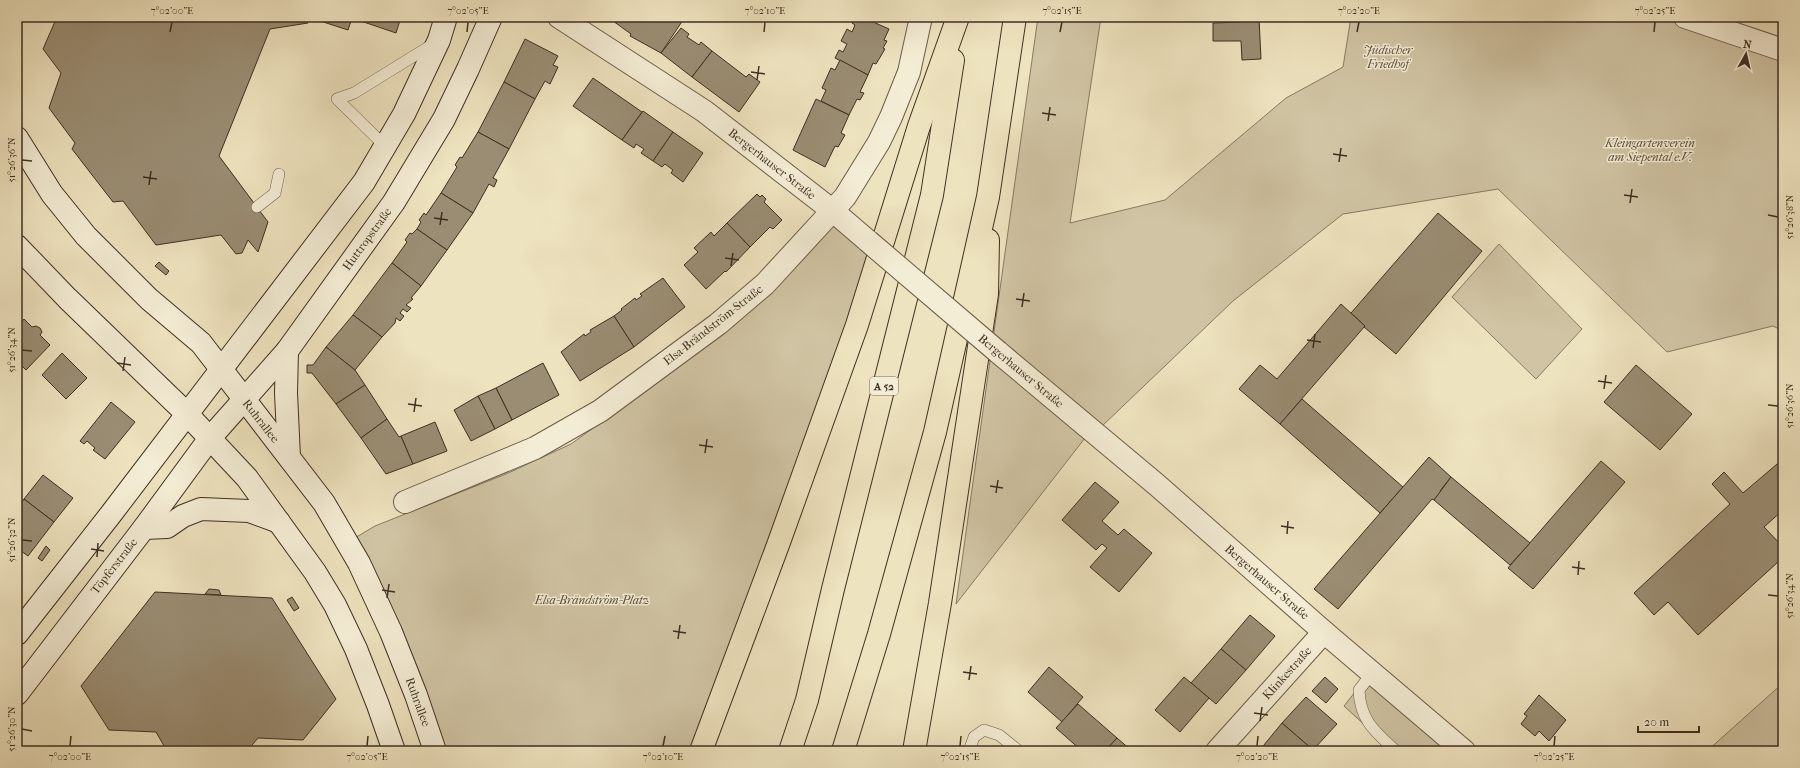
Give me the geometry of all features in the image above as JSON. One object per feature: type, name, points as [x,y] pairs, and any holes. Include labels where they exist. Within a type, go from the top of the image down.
[{"type":"highway","points":[[701,751],[778,545],[857,325],[919,126],[959,17]]},
{"type":"highway","name":"A 52","points":[[790,751],[807,700],[833,589],[932,195],[959,17]]},
{"type":"highway","points":[[843,751],[879,634],[935,432],[988,197],[1015,17]]},
{"type":"highway","points":[[914,751],[940,603],[987,294],[988,197]]},
{"type":"main road","points":[[17,634],[364,182],[404,114],[439,40],[446,17]]},
{"type":"main road","name":"Huttropstraße","points":[[210,438],[245,400],[286,351],[394,202],[444,118],[491,17]]},
{"type":"main road","name":"Bergerhauser Straße","points":[[559,17],[704,111],[833,211],[1157,485],[1324,632],[1464,751]]},
{"type":"main road","name":"Elsa-Brändström-Straße","points":[[405,502],[535,448],[600,411],[718,324],[765,284],[833,211],[864,167],[891,118],[908,72],[921,17]]},
{"type":"main road","points":[[1685,17],[1783,50]]},
{"type":"main road","name":"Ruhrallee","points":[[17,138],[52,194],[86,236],[149,299],[201,343],[324,503],[359,563],[391,632],[416,695],[435,751]]},
{"type":"main road","points":[[17,246],[67,298],[187,414],[248,478],[315,572],[335,606],[370,684],[394,751]]},
{"type":"main road","points":[[286,351],[289,457]]},
{"type":"main road","name":"Töpferstraße","points":[[17,694],[144,528],[210,438]]},
{"type":"main road","points":[[144,528],[167,527],[183,516],[201,509],[249,511],[278,522]]},
{"type":"main road","name":"Klinkestraße","points":[[1217,751],[1324,632]]},
{"type":"lane","points":[[385,146],[338,99],[354,93],[439,40]]},
{"type":"lane","points":[[256,207],[274,193],[279,174]]},
{"type":"lane","points":[[1372,673],[1358,690],[1359,700],[1366,721],[1376,733],[1396,751]]},
{"type":"lane","points":[[969,751],[974,737],[984,730],[999,735],[1019,751]]},
{"type":"green space","name":"Kleingartenverein am Siepental e.V.","points":[[1038,17],[1101,17],[1070,223],[1165,200],[1286,98],[1343,67],[1351,17],[1681,17],[1783,52],[1783,331],[1773,326],[1667,352],[1498,189],[1343,214],[1233,301],[1100,428],[1092,429],[956,604]]},
{"type":"green space","name":"Elsa-Brändström-Platz","points":[[832,213],[878,252],[697,751],[443,751],[353,539],[375,526],[506,474],[571,444],[610,416]]},
{"type":"green space","points":[[1499,244],[1582,329],[1536,379],[1452,297]]},
{"type":"green space","points":[[1370,673],[1461,751],[1393,751],[1344,706]]},
{"type":"green space","points":[[1783,683],[1783,751],[1707,751]]},
{"type":"building","points":[[57,17],[307,17],[308,23],[270,29],[219,156],[268,222],[258,252],[248,240],[242,253],[236,254],[221,235],[156,245],[123,201],[113,202],[72,149],[75,143],[49,108],[61,73],[43,49]]},
{"type":"building","points":[[401,17],[396,33],[352,18],[348,30],[311,18]]},
{"type":"building","points":[[615,17],[678,17],[683,20],[661,53],[630,36],[631,34],[613,21]]},
{"type":"building","points":[[855,17],[862,17],[889,29],[884,40],[887,41],[883,48],[885,49],[876,64],[873,63],[868,75],[835,58],[839,50],[843,52],[847,44],[841,41],[847,29],[852,32],[855,25],[852,23]]},
{"type":"building","points":[[1259,18],[1261,59],[1242,60],[1241,41],[1213,41],[1213,23],[1240,22],[1240,20]]},
{"type":"building","points":[[681,28],[689,34],[687,37],[699,45],[701,42],[712,51],[692,77],[661,53]]},
{"type":"building","points":[[525,39],[558,56],[553,65],[558,67],[550,84],[545,81],[535,99],[504,82]]},
{"type":"building","points":[[712,51],[746,77],[749,74],[760,82],[739,112],[692,77]]},
{"type":"building","points":[[840,60],[868,75],[860,92],[864,93],[860,100],[857,99],[849,115],[821,101],[826,90],[822,88],[831,68],[835,70]]},
{"type":"building","points":[[593,78],[642,112],[622,140],[573,106]]},
{"type":"building","points":[[504,82],[535,99],[509,149],[478,132]]},
{"type":"building","points":[[816,99],[849,115],[841,133],[845,135],[838,147],[835,146],[825,167],[793,150]]},
{"type":"building","points":[[643,111],[673,132],[653,161],[641,153],[644,149],[636,144],[634,148],[622,140]]},
{"type":"building","points":[[478,132],[509,149],[493,178],[497,180],[494,187],[489,184],[473,213],[441,193],[457,167],[455,165],[460,157],[462,158]]},
{"type":"building","points":[[673,132],[703,153],[683,182],[671,173],[673,170],[665,164],[662,167],[653,161]]},
{"type":"building","points":[[441,193],[473,213],[447,250],[417,229],[421,222],[419,220],[424,213],[426,215]]},
{"type":"building","points":[[757,194],[760,197],[762,195],[766,199],[764,202],[782,220],[773,229],[770,227],[750,247],[727,223]]},
{"type":"building","points":[[1438,213],[1482,251],[1396,354],[1364,327],[1365,326],[1351,313]]},
{"type":"building","points":[[727,223],[750,247],[726,272],[725,271],[706,289],[684,265],[698,252],[694,248],[711,232],[714,236]]},
{"type":"building","points":[[417,229],[447,250],[421,286],[392,263],[407,242],[405,240],[410,233],[412,234]]},
{"type":"building","points":[[159,262],[169,271],[166,275],[155,266]]},
{"type":"building","points":[[392,263],[421,286],[411,298],[413,299],[406,305],[411,308],[407,312],[403,309],[400,313],[404,316],[400,321],[396,318],[395,323],[382,337],[353,315]]},
{"type":"building","points":[[663,278],[685,307],[634,347],[614,316],[635,298],[636,300],[642,296],[640,294]]},
{"type":"building","points":[[1341,304],[1365,326],[1280,424],[1239,389],[1260,365],[1277,379]]},
{"type":"building","points":[[353,315],[382,337],[355,370],[326,347]]},
{"type":"building","points":[[614,316],[634,347],[580,381],[561,352],[584,334],[585,336],[591,332],[590,330]]},
{"type":"building","points":[[24,319],[32,327],[36,326],[40,328],[42,332],[40,335],[50,345],[26,370],[17,361],[17,327]]},
{"type":"building","points":[[326,347],[355,370],[365,385],[336,404],[312,373],[307,373],[307,365],[313,365]]},
{"type":"building","points":[[62,353],[87,378],[66,399],[42,375]]},
{"type":"building","points":[[543,363],[559,395],[512,420],[496,388]]},
{"type":"building","points":[[1636,365],[1692,414],[1660,450],[1604,402]]},
{"type":"building","points":[[365,385],[387,419],[361,438],[336,404]]},
{"type":"building","points":[[496,388],[512,420],[495,429],[478,396]]},
{"type":"building","points":[[478,396],[495,429],[471,441],[454,410]]},
{"type":"building","points":[[1302,399],[1403,487],[1380,513],[1280,424]]},
{"type":"building","points":[[111,402],[135,422],[105,459],[93,450],[95,448],[87,441],[84,444],[80,441]]},
{"type":"building","points":[[387,419],[399,437],[401,436],[413,464],[386,474],[361,438]]},
{"type":"building","points":[[435,422],[447,451],[413,464],[401,436]]},
{"type":"building","points":[[1429,457],[1451,477],[1440,491],[1441,492],[1434,500],[1432,499],[1338,609],[1314,589]]},
{"type":"building","points":[[1783,459],[1783,510],[1764,527],[1783,547],[1783,567],[1778,562],[1698,635],[1668,602],[1654,615],[1634,593],[1730,504],[1712,484],[1724,472],[1743,493]]},
{"type":"building","points":[[1601,461],[1625,482],[1533,589],[1508,568]]},
{"type":"building","points":[[43,475],[73,498],[54,522],[24,499]]},
{"type":"building","points":[[1451,477],[1530,543],[1510,565],[1434,500]]},
{"type":"building","points":[[1095,482],[1119,502],[1102,521],[1118,535],[1124,529],[1152,553],[1119,592],[1090,567],[1107,548],[1102,544],[1096,550],[1062,520]]},
{"type":"building","points":[[24,499],[54,522],[28,556],[17,548],[17,508]]},
{"type":"building","points":[[46,546],[50,550],[42,561],[38,558]]},
{"type":"building","points":[[209,589],[219,590],[221,595],[205,594]]},
{"type":"building","points":[[155,592],[272,598],[336,699],[303,740],[258,738],[247,751],[167,751],[156,732],[109,730],[81,686]]},
{"type":"building","points":[[292,597],[299,608],[294,611],[287,600]]},
{"type":"building","points":[[1250,615],[1275,636],[1246,670],[1221,649]]},
{"type":"building","points":[[1221,649],[1246,670],[1216,704],[1191,683]]},
{"type":"building","points":[[1049,667],[1083,697],[1062,722],[1028,692]]},
{"type":"building","points":[[1184,677],[1209,698],[1180,732],[1155,710]]},
{"type":"building","points":[[1325,677],[1338,689],[1326,703],[1312,691]]},
{"type":"building","points":[[1539,695],[1566,720],[1549,741],[1539,731],[1535,736],[1521,724],[1527,716],[1524,714]]},
{"type":"building","points":[[1306,697],[1337,724],[1313,750],[1282,723]]},
{"type":"building","points":[[1078,704],[1117,738],[1105,751],[1082,751],[1056,728]]},
{"type":"building","points":[[1282,723],[1313,750],[1313,751],[1259,751]]},
{"type":"building","points":[[1117,738],[1132,751],[1105,751]]},
{"type":"park label","name":"Jüdischer Friedhof","points":[[1388,57]]}]
